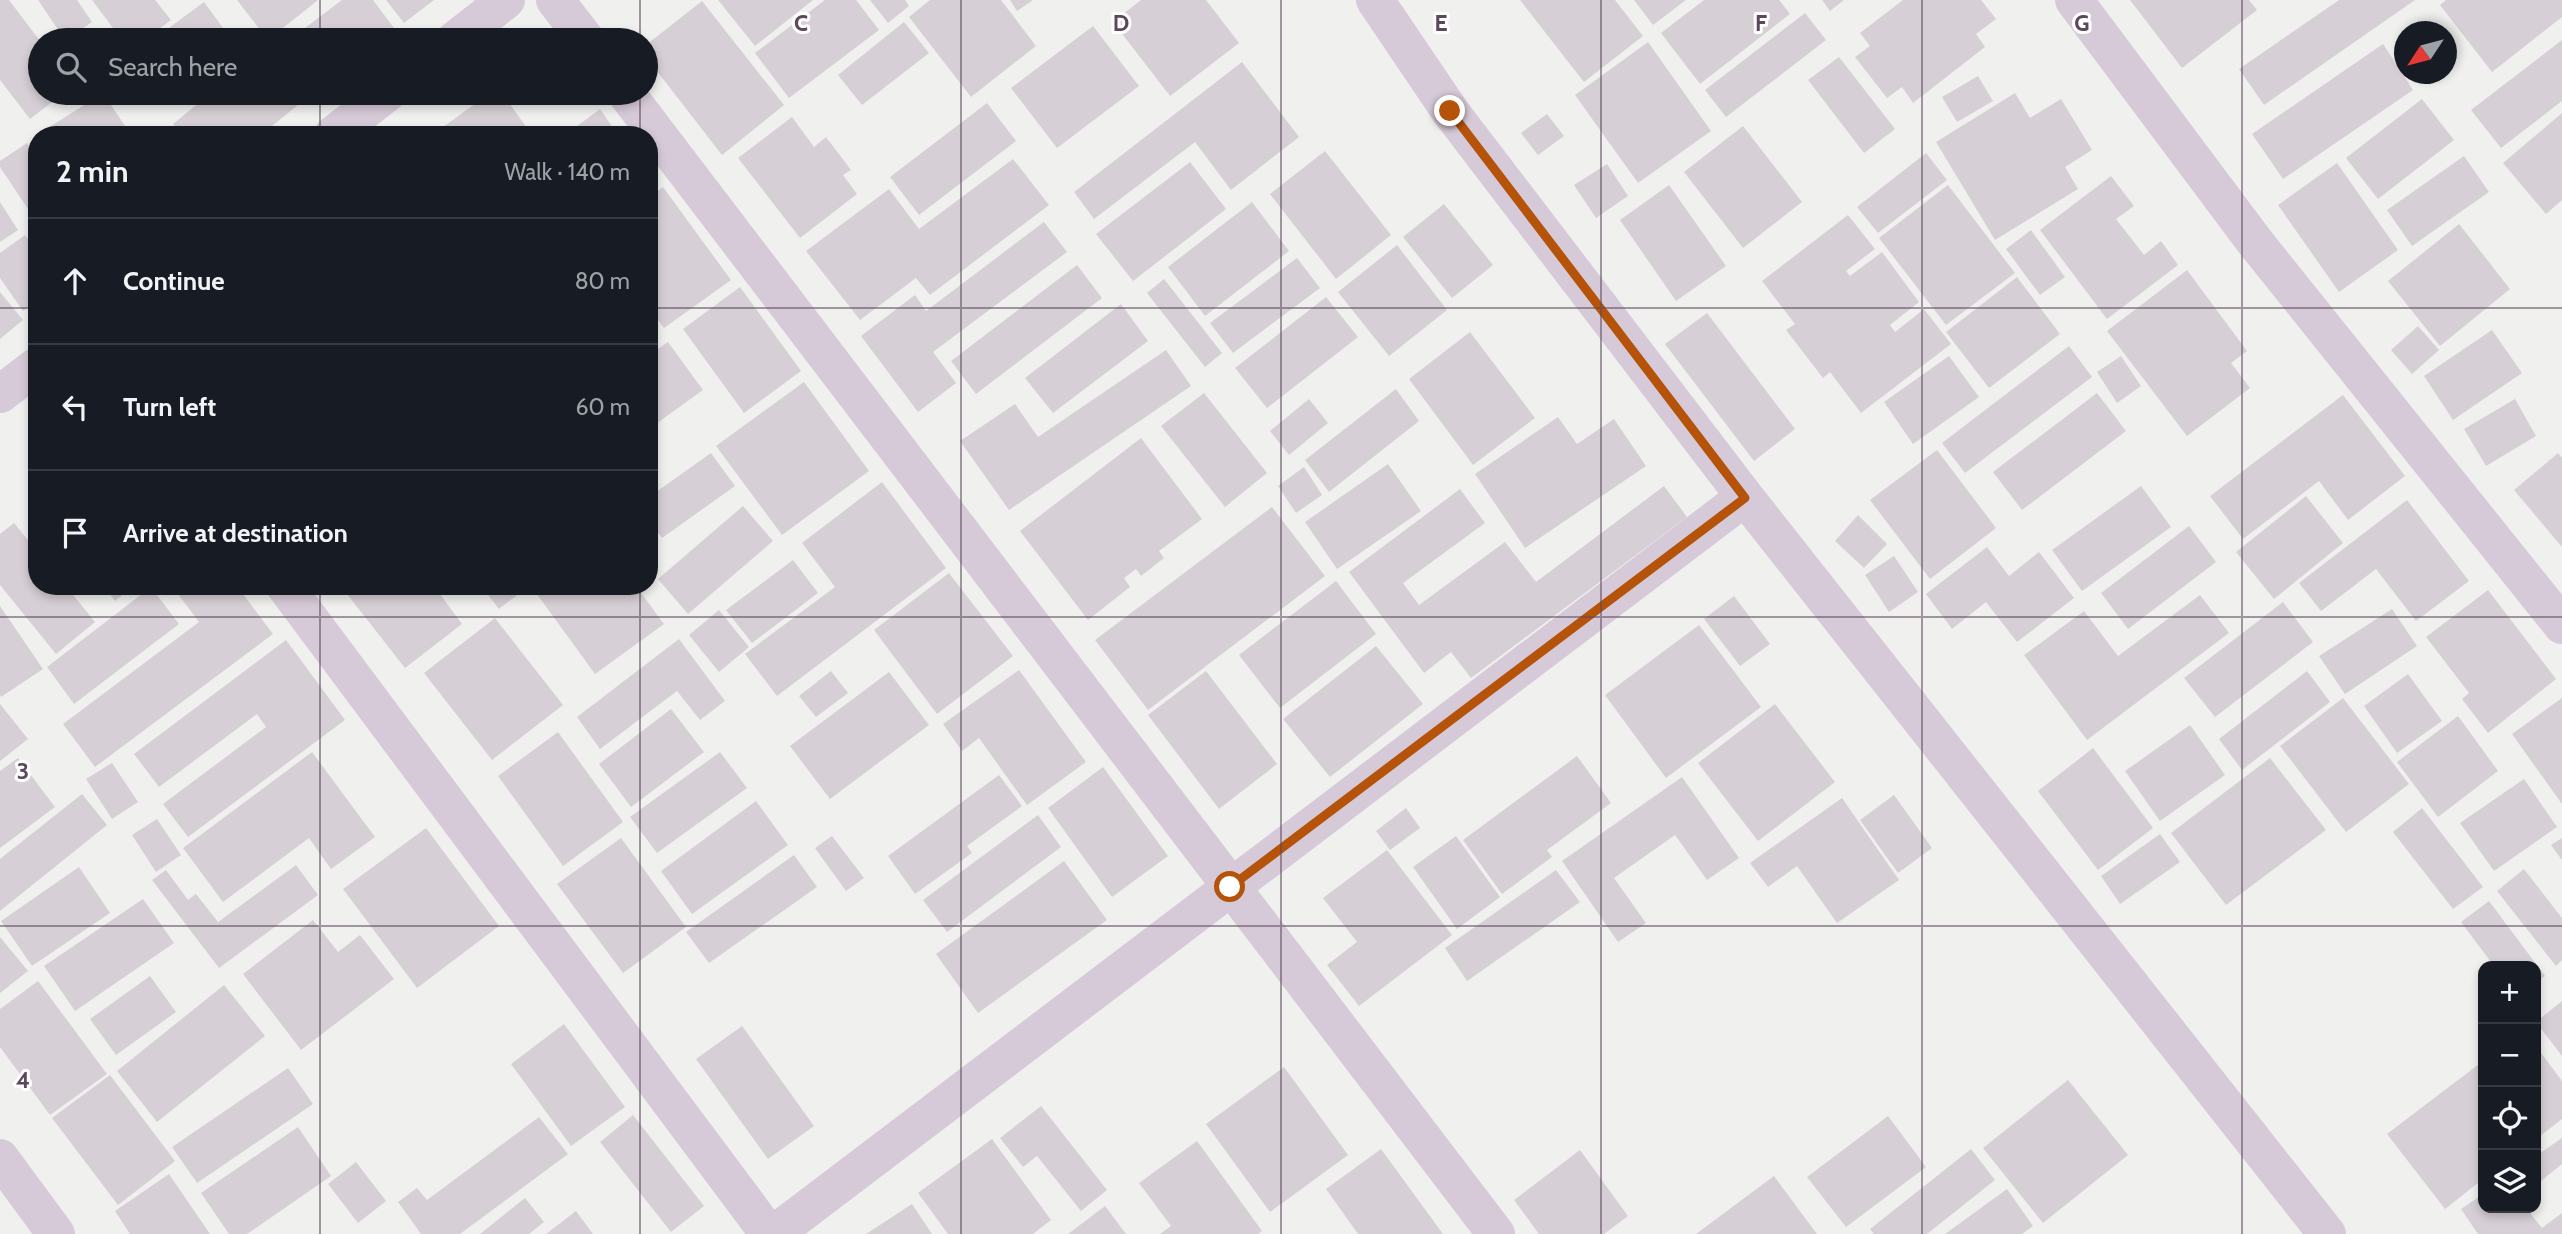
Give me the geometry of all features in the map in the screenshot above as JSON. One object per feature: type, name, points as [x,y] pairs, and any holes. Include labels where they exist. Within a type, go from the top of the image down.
[{"type":"street","points":[[470,28],[506,0]]},
{"type":"street","points":[[555,0],[577,28]]},
{"type":"street","points":[[1375,0],[1450,111],[1745,498],[2327,1234]]},
{"type":"street","points":[[2074,0],[2255,242],[2562,625]]},
{"type":"street","points":[[345,126],[372,105]]},
{"type":"street","points":[[635,105],[651,126]]},
{"type":"street","points":[[658,135],[1496,1234]]},
{"type":"street","points":[[0,394],[28,373]]},
{"type":"street","points":[[292,595],[772,1234],[1745,498]]},
{"type":"street","points":[[0,1158],[56,1234]]},
{"type":"building","points":[[0,0],[9,0],[30,28],[28,28],[28,105],[48,105],[30,119],[0,80]]},
{"type":"building","points":[[38,0],[77,0],[92,22],[83,28],[57,28]]},
{"type":"building","points":[[92,0],[155,0],[171,20],[160,28],[113,28]]},
{"type":"building","points":[[237,0],[318,0],[283,28],[259,28]]},
{"type":"building","points":[[342,0],[373,0],[394,28],[305,28]]},
{"type":"building","points":[[386,0],[434,0],[404,23]]},
{"type":"building","points":[[718,0],[813,0],[755,46]]},
{"type":"building","points":[[825,0],[856,0],[879,30],[789,98],[755,53]]},
{"type":"building","points":[[870,0],[905,0],[909,6],[888,23]]},
{"type":"building","points":[[930,0],[1001,0],[1036,46],[971,97],[909,17]]},
{"type":"building","points":[[1010,0],[1033,0],[1017,11]]},
{"type":"building","points":[[1141,0],[1206,0],[1239,43],[1170,96],[1113,22]]},
{"type":"building","points":[[1520,0],[1615,0],[1643,36],[1584,82]]},
{"type":"building","points":[[1634,0],[1686,0],[1653,25]]},
{"type":"building","points":[[1704,0],[1779,0],[1790,14],[1700,84],[1661,33]]},
{"type":"building","points":[[1822,0],[1844,0],[1830,11]]},
{"type":"building","points":[[1903,0],[1981,0],[1996,19],[1976,34],[1985,47],[1913,103],[1902,87],[1887,98],[1855,57],[1870,46],[1860,33]]},
{"type":"building","points":[[2130,0],[2249,0],[2257,10],[2182,68]]},
{"type":"building","points":[[2339,0],[2415,0],[2264,105],[2239,69]]},
{"type":"building","points":[[2446,0],[2562,0],[2562,17],[2492,72],[2457,27],[2457,21],[2452,21],[2440,5]]},
{"type":"building","points":[[702,1],[784,105],[722,155],[658,72],[658,36]]},
{"type":"building","points":[[204,2],[223,28],[169,28]]},
{"type":"building","points":[[1805,13],[1826,40],[1726,117],[1705,90]]},
{"type":"building","points":[[904,22],[929,53],[862,105],[838,75]]},
{"type":"building","points":[[1093,26],[1139,86],[1057,148],[1011,88]]},
{"type":"building","points":[[2562,40],[2562,101],[2501,148],[2471,110]]},
{"type":"building","points":[[1648,42],[1711,131],[1638,183],[1575,95]]},
{"type":"building","points":[[2383,44],[2394,61],[2394,84],[2409,84],[2413,90],[2283,179],[2252,134]]},
{"type":"building","points":[[1839,57],[1895,129],[1864,153],[1808,80]]},
{"type":"building","points":[[1242,62],[1299,137],[1231,190],[1195,142],[1094,219],[1074,192]]},
{"type":"building","points":[[1978,76],[1993,101],[1957,122],[1942,97]]},
{"type":"building","points":[[2015,93],[2030,118],[2061,99],[2092,150],[2065,167],[2078,189],[1995,240],[1936,142]]},
{"type":"building","points":[[2422,99],[2454,140],[2378,199],[2346,158]]},
{"type":"building","points":[[987,103],[1016,141],[919,215],[890,177]]},
{"type":"building","points":[[84,105],[111,105],[125,126],[51,126]]},
{"type":"building","points":[[196,105],[298,105],[272,126],[173,124]]},
{"type":"building","points":[[473,105],[511,105],[526,126],[444,126]]},
{"type":"building","points":[[600,109],[612,126],[577,126]]},
{"type":"building","points":[[2562,113],[2562,200],[2546,214],[2503,163]]},
{"type":"building","points":[[1547,114],[1564,136],[1538,155],[1521,133]]},
{"type":"building","points":[[792,117],[814,147],[826,137],[851,170],[843,175],[857,194],[800,238],[738,158]]},
{"type":"building","points":[[1743,126],[1802,202],[1743,248],[1684,172]]},
{"type":"building","points":[[28,144],[28,209],[0,167],[0,161]]},
{"type":"building","points":[[1325,151],[1391,235],[1336,279],[1270,194]]},
{"type":"building","points":[[1926,153],[1947,180],[1878,233],[1857,207]]},
{"type":"building","points":[[2464,156],[2489,192],[2412,246],[2387,210]]},
{"type":"building","points":[[1013,159],[1049,205],[930,295],[916,278],[860,320],[806,251],[889,189],[919,229]]},
{"type":"building","points":[[1190,162],[1226,209],[1133,281],[1096,234]]},
{"type":"building","points":[[2337,163],[2398,250],[2339,292],[2278,205]]},
{"type":"building","points":[[1607,164],[1628,196],[1596,218],[1574,185]]},
{"type":"building","points":[[2111,176],[2134,206],[2116,219],[2144,255],[2161,241],[2178,265],[2107,319],[2040,230]]},
{"type":"building","points":[[1669,185],[1726,266],[1676,301],[1620,220]]},
{"type":"building","points":[[1948,185],[2015,273],[1946,325],[1879,238]]},
{"type":"building","points":[[663,187],[731,280],[664,328],[658,320],[658,191]]},
{"type":"building","points":[[0,202],[18,230],[0,242]]},
{"type":"building","points":[[1252,202],[1289,251],[1205,316],[1168,267]]},
{"type":"building","points":[[1444,204],[1493,265],[1452,298],[1403,237]]},
{"type":"building","points":[[1848,215],[1875,249],[1846,271],[1850,276],[1882,252],[1919,302],[1890,325],[1895,332],[1924,309],[1951,344],[1861,413],[1830,372],[1823,378],[1786,330],[1795,324],[1762,281]]},
{"type":"building","points":[[1044,222],[1067,252],[933,352],[956,383],[918,412],[861,336],[915,295],[926,311]]},
{"type":"building","points":[[2459,224],[2510,289],[2440,346],[2388,281]]},
{"type":"building","points":[[2031,230],[2065,277],[2040,295],[2006,249]]},
{"type":"building","points":[[25,235],[28,239],[28,307],[23,311],[0,278],[0,253]]},
{"type":"building","points":[[1397,245],[1447,310],[1389,356],[1338,292]]},
{"type":"building","points":[[1297,258],[1320,288],[1233,353],[1210,323]]},
{"type":"building","points":[[1077,265],[1102,298],[976,394],[951,361]]},
{"type":"building","points":[[2187,270],[2247,351],[2231,363],[2250,388],[2187,436],[2107,331]]},
{"type":"building","points":[[2017,277],[2060,334],[1989,388],[1946,332]]},
{"type":"building","points":[[1164,279],[1222,353],[1205,367],[1147,293]]},
{"type":"building","points":[[740,287],[801,371],[744,413],[683,329]]},
{"type":"building","points":[[0,292],[23,320],[0,339]]},
{"type":"building","points":[[1326,297],[1358,337],[1267,408],[1235,368]]},
{"type":"building","points":[[1121,304],[1148,341],[1053,413],[1025,378]]},
{"type":"building","points":[[1707,313],[1795,429],[1754,461],[1665,344]]},
{"type":"building","points":[[2418,326],[2439,350],[2412,374],[2391,350]]},
{"type":"building","points":[[2492,330],[2522,373],[2453,420],[2424,376]]},
{"type":"building","points":[[1470,332],[1535,418],[1473,465],[1409,379]]},
{"type":"building","points":[[668,342],[703,390],[658,422],[658,349]]},
{"type":"building","points":[[2069,346],[2092,377],[1965,473],[1942,443]]},
{"type":"building","points":[[1166,350],[1191,386],[1009,510],[960,441],[1015,404],[1038,437]]},
{"type":"building","points":[[1949,356],[1979,397],[1913,444],[1884,402]]},
{"type":"building","points":[[2121,356],[2141,386],[2117,403],[2097,372]]},
{"type":"building","points":[[804,382],[869,471],[782,535],[716,446]]},
{"type":"building","points":[[1396,389],[1419,421],[1329,492],[1305,460]]},
{"type":"building","points":[[1204,393],[1267,473],[1225,507],[1161,426]]},
{"type":"building","points":[[2097,393],[2126,431],[2022,510],[1993,472]]},
{"type":"building","points":[[2343,395],[2405,476],[2348,520],[2319,481],[2243,539],[2210,496]]},
{"type":"building","points":[[1309,399],[1328,423],[1289,455],[1270,431]]},
{"type":"building","points":[[2515,399],[2536,436],[2486,466],[2464,429]]},
{"type":"building","points":[[1558,417],[1577,444],[1614,419],[1646,466],[1525,548],[1475,474]]},
{"type":"building","points":[[1141,438],[1202,519],[1159,551],[1164,558],[1141,576],[1136,569],[1124,578],[1130,587],[1088,620],[1020,531]]},
{"type":"building","points":[[1937,450],[1996,528],[1930,579],[1870,500]]},
{"type":"building","points":[[711,453],[735,486],[662,538],[658,532],[658,491]]},
{"type":"building","points":[[2558,453],[2562,458],[2562,547],[2514,490]]},
{"type":"building","points":[[1388,464],[1421,511],[1337,569],[1305,522]]},
{"type":"building","points":[[1304,467],[1322,495],[1296,513],[1278,486]]},
{"type":"building","points":[[882,482],[946,568],[777,696],[745,654],[835,587],[802,543]]},
{"type":"building","points":[[1664,486],[1687,517],[1471,678],[1451,652],[1424,673],[1349,572],[1460,489],[1485,523],[1403,583],[1419,605],[1505,542],[1536,582]]},
{"type":"building","points":[[2141,486],[2171,527],[2082,591],[2052,550]]},
{"type":"building","points":[[2306,496],[2343,543],[2274,599],[2236,552]]},
{"type":"building","points":[[2407,500],[2469,581],[2416,621],[2376,569],[2321,611],[2299,583]]},
{"type":"building","points":[[743,506],[773,541],[688,614],[658,579]]},
{"type":"building","points":[[1272,507],[1325,576],[1148,710],[1095,640]]},
{"type":"building","points":[[1858,515],[1887,544],[1864,568],[1835,541]]},
{"type":"building","points":[[14,523],[28,540],[28,595],[73,595],[95,622],[56,654],[0,585],[0,534]]},
{"type":"building","points":[[2189,526],[2216,562],[2128,629],[2101,593]]},
{"type":"building","points":[[1987,547],[2009,576],[2039,552],[2074,598],[2017,642],[1986,602],[1952,629],[1926,594]]},
{"type":"building","points":[[1894,556],[1918,592],[1889,612],[1865,575]]},
{"type":"building","points":[[793,560],[818,593],[752,643],[726,610]]},
{"type":"building","points":[[949,573],[1013,656],[937,714],[874,630]]},
{"type":"building","points":[[1336,581],[1376,634],[1280,708],[1239,655]]},
{"type":"building","points":[[2488,590],[2556,679],[2488,733],[2462,699],[2469,693],[2426,637]]},
{"type":"building","points":[[111,595],[122,595],[115,601]]},
{"type":"building","points":[[141,595],[157,595],[179,624],[74,704],[47,667]]},
{"type":"building","points":[[179,595],[244,595],[273,634],[95,767],[63,724],[199,622]]},
{"type":"building","points":[[348,595],[441,595],[462,624],[405,668]]},
{"type":"building","points":[[488,595],[517,595],[499,609]]},
{"type":"building","points":[[538,595],[643,595],[664,624],[595,674]]},
{"type":"building","points":[[2200,595],[2229,633],[2087,740],[2024,655],[2084,611],[2118,656]]},
{"type":"building","points":[[1734,596],[1770,644],[1740,666],[1704,619]]},
{"type":"building","points":[[2283,602],[2313,642],[2215,717],[2184,678]]},
{"type":"building","points":[[0,606],[43,669],[1,697],[0,695]]},
{"type":"building","points":[[2392,609],[2417,646],[2345,694],[2319,656]]},
{"type":"building","points":[[719,610],[749,647],[719,672],[689,635]]},
{"type":"building","points":[[495,618],[563,705],[492,760],[424,673]]},
{"type":"building","points":[[1699,625],[1761,707],[1666,778],[1605,695]]},
{"type":"building","points":[[679,639],[725,701],[700,720],[677,691],[600,749],[577,717]]},
{"type":"building","points":[[286,640],[345,720],[188,837],[163,804],[266,727],[257,714],[159,787],[134,754]]},
{"type":"building","points":[[1376,646],[1423,704],[1330,777],[1283,719]]},
{"type":"building","points":[[1019,670],[1086,762],[1027,805],[979,738],[962,751],[943,724]]},
{"type":"building","points":[[831,671],[848,693],[816,717],[799,696]]},
{"type":"building","points":[[1206,671],[1277,764],[1219,809],[1148,715]]},
{"type":"building","points":[[2307,671],[2330,702],[2242,770],[2219,739]]},
{"type":"building","points":[[889,672],[929,725],[830,799],[790,746]]},
{"type":"building","points":[[2408,674],[2442,721],[2397,753],[2364,706]]},
{"type":"building","points":[[2343,698],[2409,784],[2346,832],[2280,746]]},
{"type":"building","points":[[2562,698],[2562,804],[2512,734]]},
{"type":"building","points":[[0,704],[28,739],[0,761]]},
{"type":"building","points":[[1775,704],[1835,782],[1758,841],[1698,763]]},
{"type":"building","points":[[671,709],[704,752],[631,807],[599,764]]},
{"type":"building","points":[[2458,716],[2498,771],[2438,817],[2397,762]]},
{"type":"building","points":[[2190,725],[2225,775],[2160,821],[2125,771]]},
{"type":"building","points":[[558,732],[623,822],[563,866],[498,776]]},
{"type":"building","points":[[2093,748],[2153,828],[2098,870],[2038,791]]},
{"type":"building","points":[[312,752],[375,837],[331,869],[309,838],[223,902],[183,848]]},
{"type":"building","points":[[720,752],[747,788],[657,853],[630,817]]},
{"type":"building","points":[[1577,756],[1611,803],[1547,850],[1552,857],[1502,894],[1463,840]]},
{"type":"building","points":[[18,758],[55,807],[0,848],[0,771]]},
{"type":"building","points":[[2270,758],[2326,830],[2226,905],[2171,833]]},
{"type":"building","points":[[112,763],[138,802],[112,819],[86,779]]},
{"type":"building","points":[[1103,767],[1168,856],[1112,897],[1048,808]]},
{"type":"building","points":[[999,775],[1022,806],[967,846],[972,853],[915,894],[888,856]]},
{"type":"building","points":[[1682,777],[1739,858],[1707,880],[1675,835],[1614,878],[1646,923],[1618,942],[1562,861]]},
{"type":"building","points":[[2524,779],[2557,827],[2494,871],[2460,823]]},
{"type":"building","points":[[82,794],[107,825],[0,911],[0,859]]},
{"type":"building","points":[[1894,795],[1932,848],[1898,873],[1860,820]]},
{"type":"building","points":[[1842,798],[1899,880],[1837,923],[1797,866],[1768,887],[1750,863]]},
{"type":"building","points":[[756,801],[788,845],[692,914],[661,871]]},
{"type":"building","points":[[1406,808],[1420,828],[1390,850],[1376,831]]},
{"type":"building","points":[[2422,808],[2483,887],[2453,909],[2393,832]]},
{"type":"building","points":[[1038,815],[1061,847],[947,932],[923,900]]},
{"type":"building","points":[[157,819],[181,855],[156,872],[132,835]]},
{"type":"building","points":[[426,828],[499,926],[417,988],[343,889]]},
{"type":"building","points":[[2160,834],[2180,862],[2120,904],[2101,876]]},
{"type":"building","points":[[832,836],[864,878],[846,891],[815,848]]},
{"type":"building","points":[[1456,836],[1500,897],[1457,929],[1413,867]]},
{"type":"building","points":[[621,838],[686,927],[623,973],[557,884]]},
{"type":"building","points":[[2562,838],[2562,860],[2551,845]]},
{"type":"building","points":[[1387,850],[1452,935],[1359,1006],[1327,965],[1357,942],[1323,898]]},
{"type":"building","points":[[794,855],[817,887],[709,963],[686,932]]},
{"type":"building","points":[[1064,861],[1107,920],[978,1013],[936,954]]},
{"type":"building","points":[[296,865],[318,895],[219,968],[152,880],[166,870],[188,900],[196,894],[218,922]]},
{"type":"building","points":[[79,867],[110,913],[32,966],[1,921]]},
{"type":"building","points":[[2524,869],[2562,918],[2562,960],[2556,966],[2497,891]]},
{"type":"building","points":[[1556,870],[1580,902],[1467,981],[1445,948]]},
{"type":"building","points":[[143,899],[174,943],[75,1011],[44,966]]},
{"type":"building","points":[[2489,901],[2534,961],[2490,961],[2461,922]]},
{"type":"building","points":[[313,920],[338,952],[360,935],[394,979],[301,1050],[243,974]]},
{"type":"building","points":[[0,937],[28,971],[0,993]]},
{"type":"building","points":[[150,976],[176,1012],[116,1055],[90,1019]]},
{"type":"building","points":[[38,981],[107,1074],[50,1115],[0,1047],[0,1009]]},
{"type":"building","points":[[224,985],[265,1036],[157,1122],[117,1071]]},
{"type":"building","points":[[2562,1001],[2562,1056],[2541,1029],[2541,1018]]},
{"type":"building","points":[[564,1024],[625,1107],[571,1146],[511,1064]]},
{"type":"building","points":[[742,1026],[814,1126],[768,1159],[696,1059]]},
{"type":"building","points":[[2541,1053],[2562,1081],[2562,1119],[2541,1135]]},
{"type":"building","points":[[2478,1065],[2478,1183],[2445,1209],[2387,1134]]},
{"type":"building","points":[[1284,1067],[1348,1155],[1270,1212],[1206,1124]]},
{"type":"building","points":[[288,1068],[313,1104],[197,1183],[172,1147]]},
{"type":"building","points":[[110,1075],[175,1161],[118,1205],[52,1118]]},
{"type":"building","points":[[2068,1080],[2128,1155],[2043,1223],[1983,1148]]},
{"type":"building","points":[[1041,1106],[1107,1190],[1081,1211],[1037,1156],[1023,1167],[1000,1138]]},
{"type":"building","points":[[633,1115],[704,1206],[671,1232],[600,1142]]},
{"type":"building","points":[[1888,1116],[1926,1167],[1846,1227],[1807,1177]]},
{"type":"building","points":[[539,1117],[568,1154],[460,1234],[421,1234],[398,1202],[417,1188],[427,1200]]},
{"type":"building","points":[[298,1127],[331,1176],[247,1234],[229,1234],[201,1193]]},
{"type":"building","points":[[2562,1138],[2562,1164],[2541,1181],[2541,1153]]},
{"type":"building","points":[[992,1139],[1051,1220],[1033,1234],[948,1234],[918,1193]]},
{"type":"building","points":[[1197,1141],[1262,1231],[1258,1234],[1160,1234],[1171,1226],[1139,1183]]},
{"type":"building","points":[[1381,1149],[1443,1234],[1358,1234],[1326,1189]]},
{"type":"building","points":[[1971,1149],[1995,1180],[1927,1234],[1874,1234],[1870,1229]]},
{"type":"building","points":[[1580,1150],[1628,1216],[1604,1234],[1539,1234],[1514,1200]]},
{"type":"building","points":[[356,1162],[386,1201],[358,1223],[328,1184]]},
{"type":"building","points":[[169,1174],[210,1234],[130,1234],[115,1211]]},
{"type":"building","points":[[1774,1176],[1817,1234],[1696,1234]]},
{"type":"building","points":[[2007,1189],[2033,1226],[2022,1234],[1945,1234]]},
{"type":"building","points":[[2478,1197],[2478,1213],[2530,1213],[2542,1228],[2562,1213],[2562,1234],[2478,1234],[2461,1209]]},
{"type":"building","points":[[525,1198],[544,1222],[529,1234],[480,1234]]},
{"type":"building","points":[[912,1204],[932,1234],[866,1234]]},
{"type":"building","points":[[1105,1206],[1126,1234],[1068,1234]]},
{"type":"building","points":[[576,1211],[593,1234],[546,1234]]},
{"type":"route","points":[[1230,887],[1745,498],[1450,111]]}]
